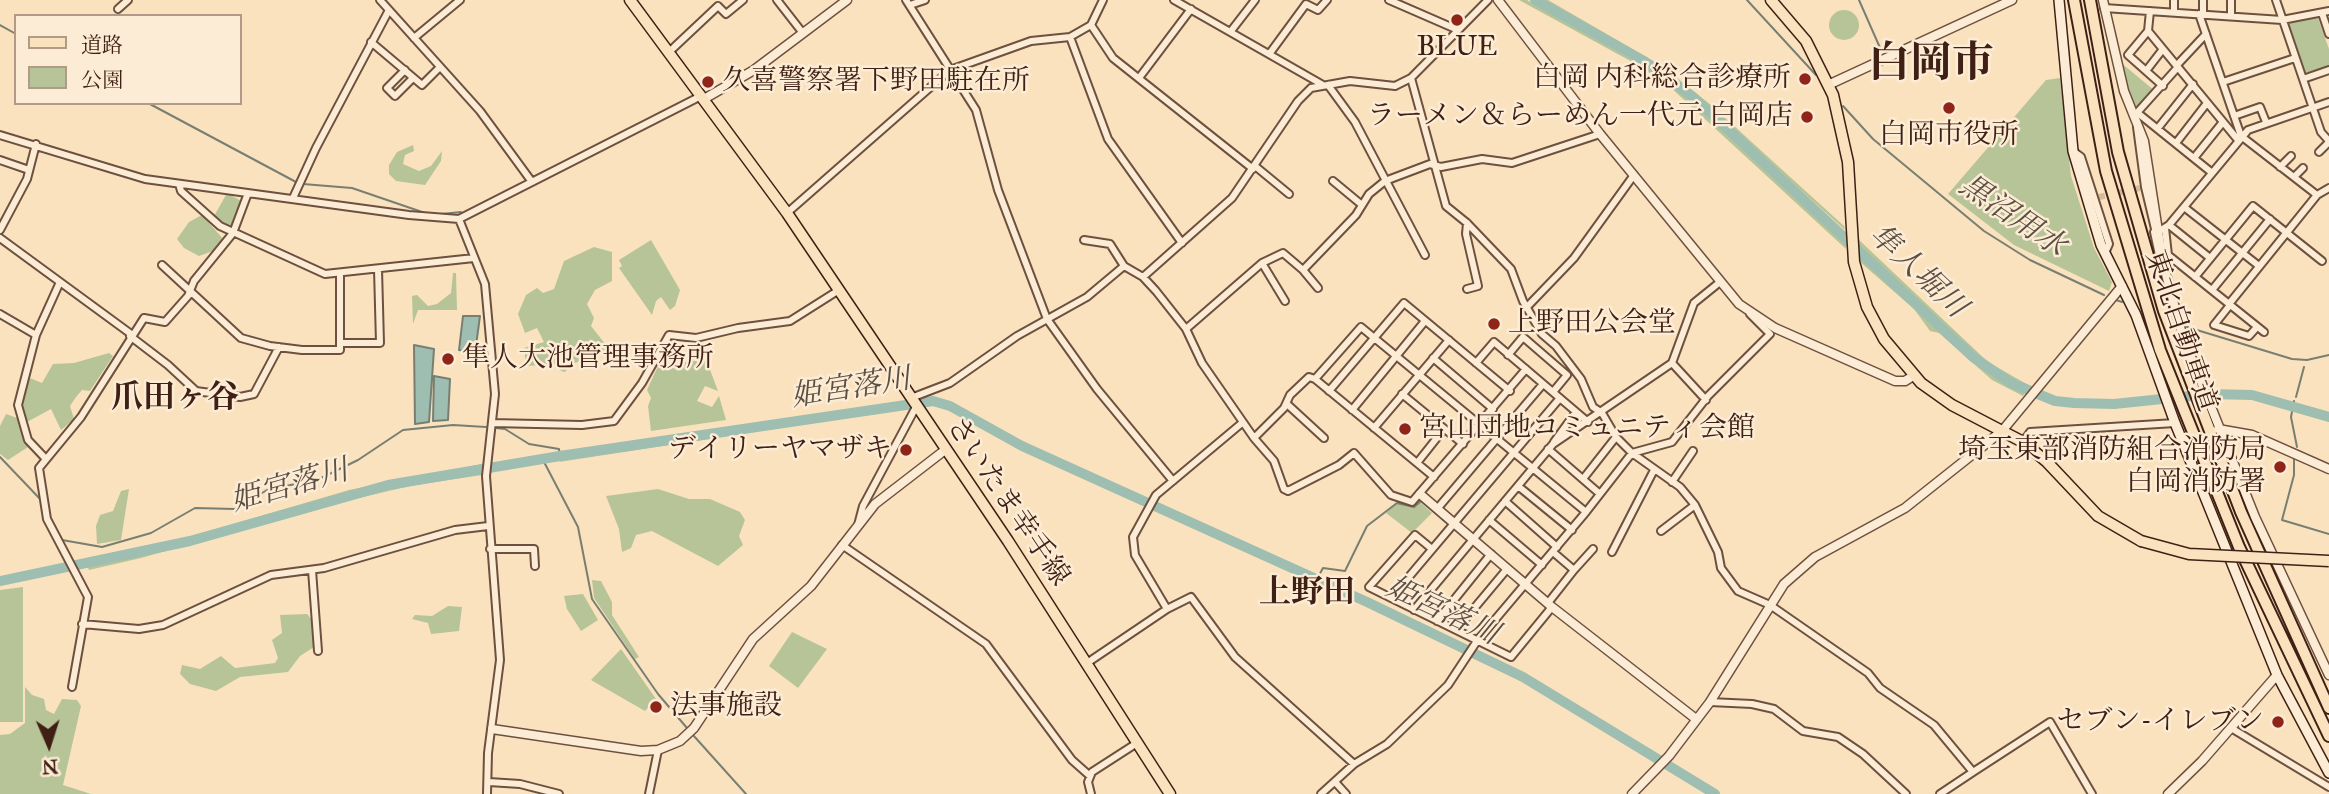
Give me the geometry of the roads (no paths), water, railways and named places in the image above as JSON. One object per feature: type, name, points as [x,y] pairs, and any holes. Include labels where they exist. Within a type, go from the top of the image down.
[{"type":"highway","name":"東北自動車道","points":[[2074,0],[2106,171],[2178,420],[2329,736]]},
{"type":"highway","name":"東北自動車道","points":[[2090,0],[2109,109],[2130,199],[2268,576],[2329,708]]},
{"type":"main road","name":"さいたま幸手線","points":[[630,0],[787,213],[1008,541],[1168,793]]},
{"type":"main road","points":[[1771,0],[1806,41],[1828,85],[1847,151],[1853,253],[1863,297],[1874,324],[1913,376],[1952,405],[2023,442],[2047,461],[2098,516],[2141,541],[2189,554],[2329,561]]},
{"type":"main road","points":[[2059,0],[2073,151],[2105,253],[2165,379]]},
{"type":"main road","points":[[2178,420],[2277,675],[2329,773]]},
{"type":"street","points":[[118,9],[128,0]]},
{"type":"street","points":[[380,0],[480,111],[532,182]]},
{"type":"street","points":[[414,38],[460,0]]},
{"type":"street","points":[[668,53],[718,6],[726,14],[743,0]]},
{"type":"street","points":[[777,0],[802,32]]},
{"type":"street","points":[[0,135],[36,144],[134,177],[409,215],[459,219],[754,70],[847,0]]},
{"type":"street","points":[[925,0],[908,3],[976,110],[983,127],[998,190],[1047,319],[1097,389],[1173,481]]},
{"type":"street","points":[[787,213],[950,70],[1031,41],[1070,37],[1091,24],[1103,0]]},
{"type":"street","points":[[1174,0],[1326,85],[1355,122],[1425,255]]},
{"type":"street","points":[[1231,31],[1255,0]]},
{"type":"street","points":[[1270,53],[1306,4],[1318,10],[1327,0]]},
{"type":"street","points":[[1389,0],[1458,30]]},
{"type":"street","points":[[1143,277],[1233,198],[1298,101],[1311,88],[1350,81],[1395,86],[1411,78],[1488,0]]},
{"type":"street","points":[[1321,794],[1354,764],[1387,744],[1448,685],[1476,642],[1587,512],[1632,453],[1672,442],[1706,400],[1770,334],[1720,282],[1600,134],[1498,0]]},
{"type":"street","points":[[1828,85],[2012,0]]},
{"type":"street","points":[[2129,0],[2129,9]]},
{"type":"street","points":[[2174,0],[2174,12]]},
{"type":"street","points":[[2203,0],[2201,14],[2206,34],[2240,138]]},
{"type":"street","points":[[2231,0],[2231,16]]},
{"type":"street","points":[[2276,0],[2321,132],[2329,142],[2319,152]]},
{"type":"street","points":[[2264,332],[2168,255],[2144,141],[2116,61],[2104,4],[2129,9],[2283,20],[2326,12],[2329,34]]},
{"type":"street","points":[[1139,78],[1191,9]]},
{"type":"street","points":[[293,198],[389,10]]},
{"type":"street","points":[[2150,10],[2148,31],[2128,55],[2163,86]]},
{"type":"street","points":[[1091,24],[1113,58],[1289,194]]},
{"type":"street","points":[[2148,31],[2223,122],[2240,138],[2317,195]]},
{"type":"street","points":[[2193,377],[2163,263],[2162,229],[2142,187],[2137,118],[2206,34]]},
{"type":"street","points":[[1070,37],[1108,139],[1182,243]]},
{"type":"street","points":[[371,42],[422,85],[440,67]]},
{"type":"street","points":[[2146,71],[2163,49]]},
{"type":"street","points":[[2223,82],[2295,58]]},
{"type":"street","points":[[2303,79],[2329,69]]},
{"type":"street","points":[[405,71],[387,88],[395,96],[413,78]]},
{"type":"street","points":[[1411,78],[1446,206],[1467,223],[1511,269],[1526,308],[1542,334],[1556,346],[1581,379],[1593,407],[1602,413],[1616,437],[1632,453],[1672,482],[1695,505],[1709,531],[1721,568],[1730,583],[1738,592],[1770,605],[1857,665],[1880,688],[1934,725],[1973,772]]},
{"type":"street","points":[[2158,128],[2193,84]]},
{"type":"street","points":[[2162,229],[2184,207],[2240,138],[2266,122],[2329,102]]},
{"type":"street","points":[[2176,143],[2207,103]]},
{"type":"street","points":[[2234,116],[2260,107],[2266,122]]},
{"type":"street","points":[[2137,118],[2158,128],[2211,172]]},
{"type":"street","points":[[2194,158],[2223,122]]},
{"type":"street","points":[[1303,270],[1362,205],[1368,194],[1385,181],[1430,163],[1435,165],[1482,159],[1512,163],[1600,134]]},
{"type":"street","points":[[0,230],[29,170],[36,144]]},
{"type":"street","points":[[2073,151],[2081,157],[2096,198],[2109,244],[2105,253]]},
{"type":"street","points":[[2280,167],[2291,156]]},
{"type":"street","points":[[0,160],[29,170]]},
{"type":"street","points":[[2294,177],[2303,168]]},
{"type":"street","points":[[1526,308],[1574,257],[1634,175]]},
{"type":"street","points":[[1333,181],[1362,205]]},
{"type":"street","points":[[179,184],[181,191],[210,218],[233,233],[314,271],[340,275],[474,258]]},
{"type":"street","points":[[2257,327],[2249,336],[2214,325],[2317,195],[2329,188]]},
{"type":"street","points":[[72,687],[88,597],[47,519],[39,468],[44,458],[81,417],[144,318],[165,322],[191,289],[233,233],[248,193]]},
{"type":"street","points":[[2195,277],[2253,206],[2322,261]]},
{"type":"street","points":[[2184,207],[2259,266]]},
{"type":"street","points":[[459,219],[487,295],[495,394],[486,476],[500,649],[487,794]]},
{"type":"street","points":[[2212,290],[2270,219]]},
{"type":"street","points":[[1467,223],[1466,234],[1478,286],[1467,289]]},
{"type":"street","points":[[2162,229],[2210,258]]},
{"type":"street","points":[[0,238],[131,335],[196,391],[240,397],[254,394],[279,347]]},
{"type":"street","points":[[1084,240],[1110,244],[1124,266],[1143,277],[1186,329],[1202,363],[1242,423],[1273,461],[1284,489],[1288,491],[1339,465],[1354,453],[1398,499],[1412,502],[1510,391],[1526,369]]},
{"type":"street","points":[[1186,329],[1262,263],[1283,253],[1303,270],[1318,288]]},
{"type":"street","points":[[1262,263],[1285,301]]},
{"type":"street","points":[[162,265],[241,338],[279,347],[340,350],[340,275]]},
{"type":"street","points":[[858,525],[863,506],[915,404],[988,355],[1087,298],[1124,266]]},
{"type":"street","points":[[341,343],[380,343],[378,269]]},
{"type":"street","points":[[44,458],[28,440],[18,405],[36,335],[60,282]]},
{"type":"street","points":[[1550,447],[1672,363],[1694,303],[1720,282]]},
{"type":"street","points":[[1632,794],[1667,758],[1710,702],[1784,584],[1815,557],[1889,519],[2002,430],[2122,286]]},
{"type":"street","points":[[492,423],[582,425],[614,421],[642,383],[669,334],[696,338],[738,328],[790,321],[839,290]]},
{"type":"street","points":[[1329,391],[1404,303],[1510,391]]},
{"type":"street","points":[[1749,313],[1895,381],[1903,382],[1913,376]]},
{"type":"street","points":[[0,314],[36,335]]},
{"type":"street","points":[[1352,410],[1425,321]]},
{"type":"street","points":[[1315,379],[1361,327],[1587,512]]},
{"type":"street","points":[[1508,355],[1523,337],[1567,375],[1553,392]]},
{"type":"street","points":[[1374,428],[1449,340]]},
{"type":"street","points":[[1476,363],[1494,342],[1588,422]]},
{"type":"street","points":[[1433,358],[1493,409]]},
{"type":"street","points":[[1672,363],[1706,400]]},
{"type":"street","points":[[1254,438],[1309,377],[1315,379],[1434,477]]},
{"type":"street","points":[[1437,509],[1543,384]]},
{"type":"street","points":[[1402,394],[1463,444]]},
{"type":"street","points":[[1391,598],[1560,398]]},
{"type":"street","points":[[1286,404],[1324,438]]},
{"type":"street","points":[[1414,610],[1533,468],[1576,412]]},
{"type":"street","points":[[2207,414],[2218,429],[2265,539],[2329,675]]},
{"type":"street","points":[[2023,442],[2030,432],[2178,420]]},
{"type":"street","points":[[1167,609],[1131,546],[1156,495],[1242,423]]},
{"type":"street","points":[[1417,463],[1444,429]]},
{"type":"street","points":[[2218,429],[2261,439],[2329,469]]},
{"type":"street","points":[[1583,479],[1616,437]]},
{"type":"street","points":[[1550,447],[1600,494]]},
{"type":"street","points":[[492,729],[641,751],[658,750],[680,741],[694,728],[753,639],[811,586],[858,525],[891,489],[945,450]]},
{"type":"street","points":[[1672,482],[1693,451]]},
{"type":"street","points":[[1612,552],[1654,470]]},
{"type":"street","points":[[1518,486],[1572,530]]},
{"type":"street","points":[[1420,494],[1550,605],[1696,719]]},
{"type":"street","points":[[1505,501],[1574,570]]},
{"type":"street","points":[[1661,531],[1695,505]]},
{"type":"street","points":[[1489,520],[1542,565]]},
{"type":"street","points":[[82,624],[139,629],[163,625],[271,575],[312,570],[455,530],[488,526]]},
{"type":"street","points":[[1432,550],[1415,535],[1368,587],[1511,657],[1592,549]]},
{"type":"street","points":[[842,545],[986,644],[1072,760],[1090,776]]},
{"type":"street","points":[[490,549],[534,549],[536,566]]},
{"type":"street","points":[[1437,621],[1490,554]]},
{"type":"street","points":[[1456,630],[1507,569]]},
{"type":"street","points":[[312,570],[318,651]]},
{"type":"street","points":[[1087,663],[1186,597],[1197,601],[1235,657],[1354,764]]},
{"type":"street","points":[[2168,794],[2277,675]]},
{"type":"street","points":[[1710,702],[1752,704],[1774,709],[1803,731],[1838,737],[1863,754],[1906,794]]},
{"type":"street","points":[[1940,794],[2050,722],[2092,794]]},
{"type":"street","points":[[2231,728],[2329,786]]},
{"type":"street","points":[[1091,794],[1088,790],[1090,776],[1137,743]]},
{"type":"street","points":[[649,794],[658,750]]},
{"type":"street","points":[[488,782],[520,784],[559,794]]},
{"type":"street","points":[[1336,783],[1346,794]]},
{"type":"waterway","name":"隼人堀川","points":[[1535,0],[1644,61],[1693,97],[1973,357],[2011,383],[2055,401],[2074,403],[2114,404],[2210,394],[2252,395],[2329,417]]},
{"type":"waterway","name":"黒沼用水","points":[[1747,0],[1816,75]]},
{"type":"waterway","points":[[1859,0],[1881,50]]},
{"type":"waterway","points":[[0,25],[14,33]]},
{"type":"waterway","points":[[152,105],[296,182]]},
{"type":"waterway","name":"黒沼用水","points":[[1843,106],[1873,139],[1984,231],[2030,260],[2104,295]]},
{"type":"waterway","points":[[303,184],[352,188],[425,213]]},
{"type":"waterway","points":[[441,214],[461,212]]},
{"type":"waterway","name":"黒沼用水","points":[[2116,300],[2122,302]]},
{"type":"waterway","name":"黒沼用水","points":[[2187,327],[2292,359],[2307,360],[2329,355]]},
{"type":"waterway","points":[[2296,397],[2304,367]]},
{"type":"waterway","name":"姫宮落川","points":[[0,581],[190,541],[388,485],[560,456],[933,401],[950,406],[1022,446],[1367,602],[1523,677],[1715,794]]},
{"type":"waterway","points":[[2294,401],[2291,417],[2297,447]]},
{"type":"waterway","points":[[49,515],[62,540],[102,547],[151,533],[195,508],[235,509],[267,490],[319,479],[358,460],[403,430],[453,425],[486,427]]},
{"type":"waterway","points":[[496,428],[505,429],[529,444],[559,449],[560,456]]},
{"type":"waterway","points":[[0,457],[42,501]]},
{"type":"waterway","points":[[2294,459],[2294,475],[2282,520],[2329,534]]},
{"type":"waterway","points":[[543,460],[578,527],[592,599],[658,694],[687,728]]},
{"type":"waterway","points":[[1317,579],[1323,568],[1345,571],[1367,526],[1397,503],[1414,507],[1421,501],[1449,525]]},
{"type":"waterway","points":[[1454,529],[1468,541]]},
{"type":"waterway","points":[[1472,544],[1487,557]]},
{"type":"waterway","points":[[693,735],[746,794]]},
{"type":"tunnel","points":[[2099,197],[2140,188]]},
{"type":"place","name":"BLUE","points":[[1457,20]]},
{"type":"place","name":"白岡 内科総合診療所","points":[[1805,79]]},
{"type":"place","name":"久喜警察署下野田駐在所","points":[[708,82]]},
{"type":"place","name":"白岡市役所","points":[[1949,108]]},
{"type":"place","name":"ラーメン＆らーめん一代元 白岡店","points":[[1807,117]]},
{"type":"place","name":"上野田公会堂","points":[[1494,324]]},
{"type":"place","name":"隼人大池管理事務所","points":[[448,359]]},
{"type":"place","name":"宮山団地コミュニティ会館","points":[[1405,429]]},
{"type":"place","name":"デイリーヤマザキ","points":[[906,450]]},
{"type":"place","name":"埼玉東部消防組合消防局 白岡消防署","points":[[2280,467]]},
{"type":"place","name":"法事施設","points":[[656,707]]},
{"type":"place","name":"セブン-イレブン","points":[[2278,722]]},
{"type":"district","name":"白岡市","points":[[1931,66]]},
{"type":"district","name":"爪田ヶ谷","points":[[175,399]]},
{"type":"district","name":"上野田","points":[[1307,594]]}]
